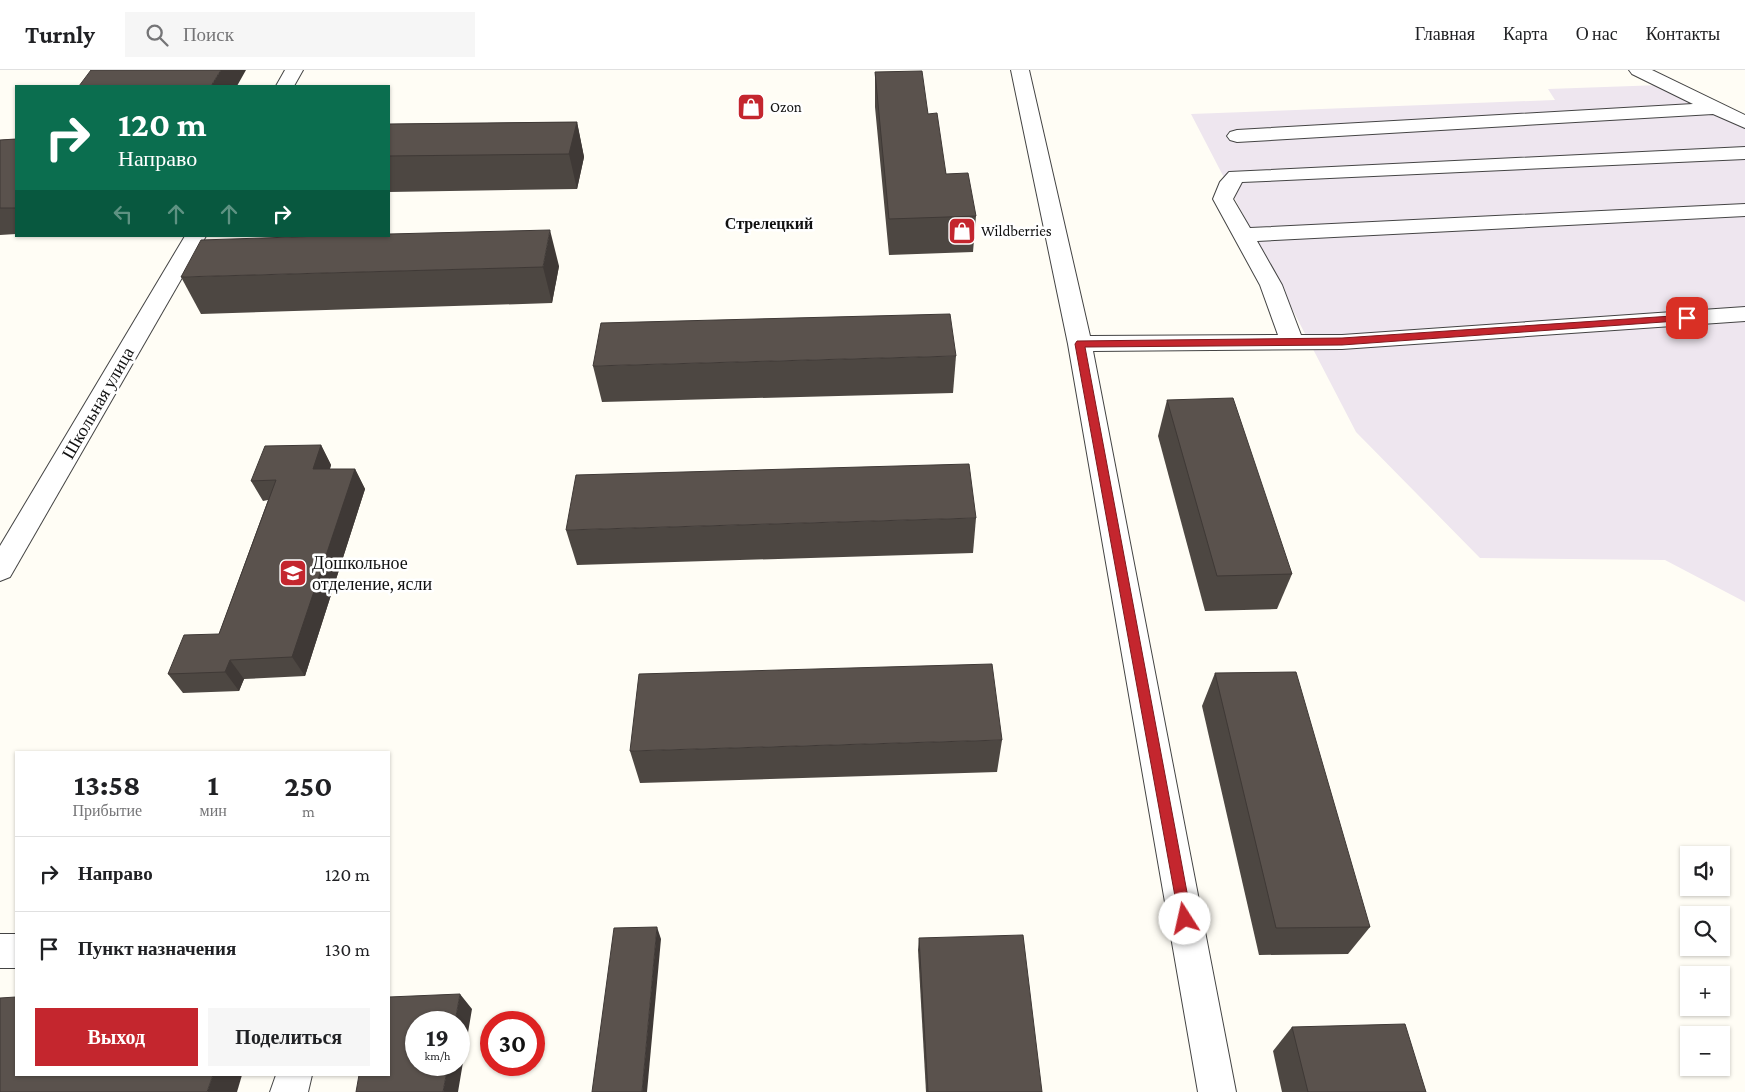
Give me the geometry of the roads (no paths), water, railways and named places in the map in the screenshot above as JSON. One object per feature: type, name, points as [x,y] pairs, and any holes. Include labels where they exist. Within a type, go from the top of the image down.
[{"type":"street","points":[[285,85],[294,70]]},
{"type":"street","points":[[1020,70],[1080,344],[1217,1092]]},
{"type":"street","points":[[1638,70],[1745,122]]},
{"type":"street","points":[[1236,136],[1717,108]]},
{"type":"street","points":[[1292,342],[1271,285],[1223,199],[1230,182],[1236,176],[1745,153]]},
{"type":"street","points":[[1243,235],[1745,210]]},
{"type":"street","name":"Школьная улица","points":[[0,570],[195,237]]},
{"type":"street","points":[[1080,344],[1342,342],[1745,314]]},
{"type":"street","points":[[0,951],[15,951]]},
{"type":"street","points":[[289,1092],[294,1076]]},
{"type":"place","name":"Ozon","points":[[751,107]]},
{"type":"place","name":"Wildberries","points":[[962,231]]},
{"type":"place","name":"Дошкольное отделение, ясли","points":[[293,573]]},
{"type":"district","name":"Стрелецкий","points":[[769,223]]}]
